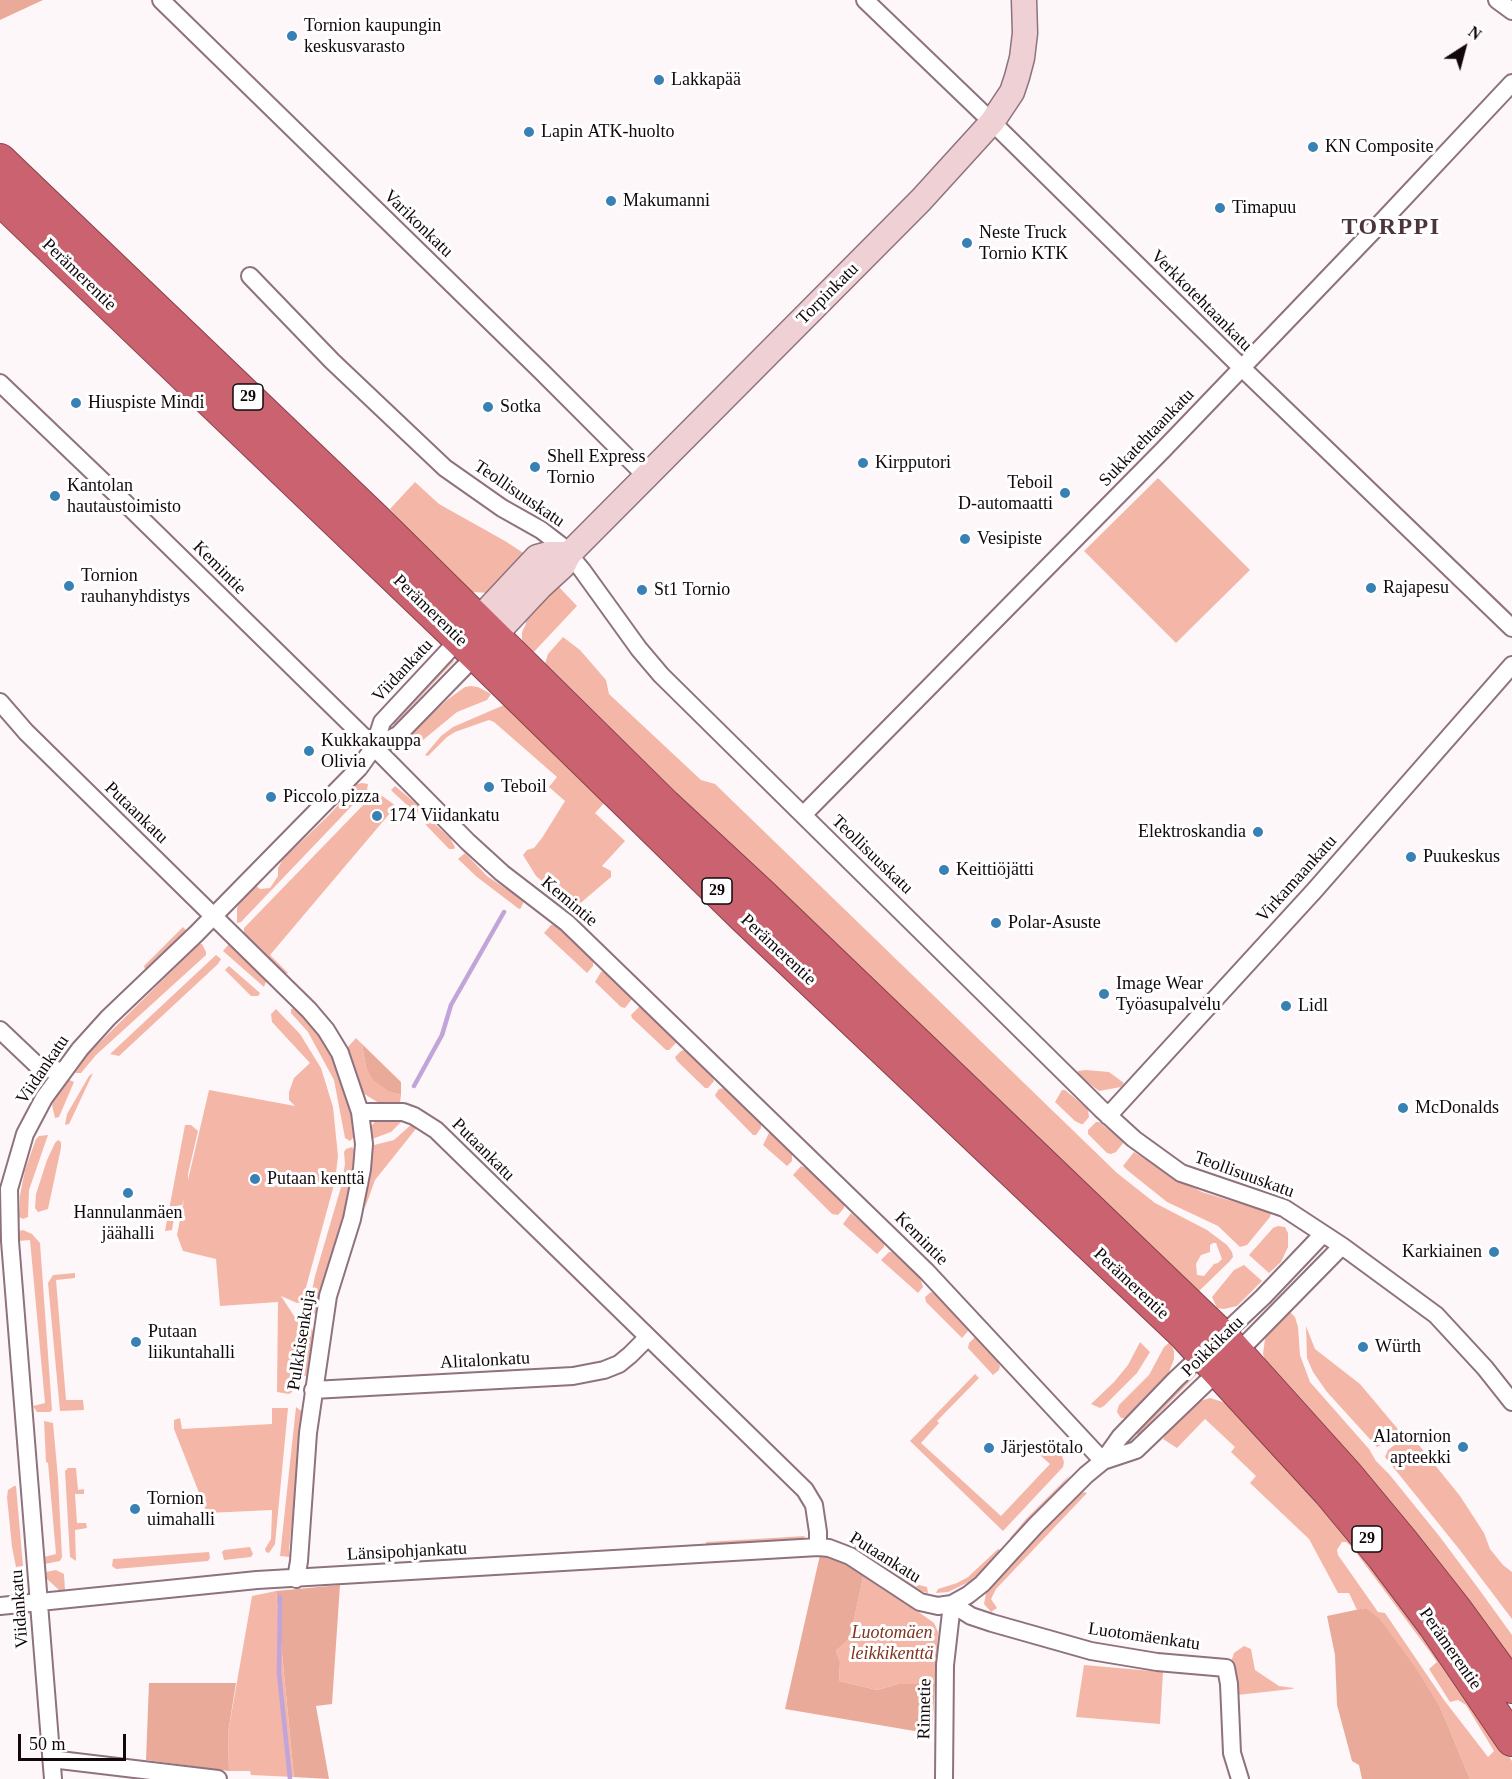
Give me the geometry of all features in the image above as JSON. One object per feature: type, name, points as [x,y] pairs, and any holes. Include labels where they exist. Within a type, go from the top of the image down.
[{"type":"highway","name":"Perämerentie","points":[[0,160],[477,637]]},
{"type":"highway","name":"Perämerentie","points":[[0,200],[771,903],[1219,1354],[1347,1475],[1456,1610],[1512,1687]]},
{"type":"highway","name":"Perämerentie","points":[[1219,1354],[1286,1445],[1383,1557],[1434,1626],[1512,1740]]},
{"type":"street","name":"Varikonkatu","points":[[161,0],[647,477]]},
{"type":"street","name":"Verkkotehtaankatu","points":[[865,0],[1512,628]]},
{"type":"street","name":"Torpinkatu","points":[[477,637],[562,566],[569,554],[921,200],[992,122],[1012,92],[1022,58],[1025,33],[1024,0]]},
{"type":"street","points":[[1497,0],[1512,11]]},
{"type":"street","name":"Sukkatehtaankatu","points":[[803,815],[1148,466],[1512,82]]},
{"type":"street","name":"Teollisuuskatu","points":[[250,276],[332,361],[446,468],[502,508],[541,530],[563,547],[661,675],[1108,1116],[1134,1139],[1181,1173],[1284,1208],[1342,1246],[1436,1315],[1478,1360],[1512,1402]]},
{"type":"street","name":"Kemintie","points":[[0,383],[116,494],[491,864],[575,930],[927,1272],[1103,1461]]},
{"type":"street","name":"Viidankatu","points":[[53,1779],[10,1241],[9,1189],[25,1134],[44,1098],[63,1071],[108,1018],[359,768],[374,747],[382,722],[477,637]]},
{"type":"street","name":"Viidankatu","points":[[374,747],[398,735],[477,637]]},
{"type":"street","name":"Virkamaankatu","points":[[1108,1116],[1314,891],[1512,665]]},
{"type":"street","name":"Putaankatu","points":[[0,702],[34,740],[309,1010],[326,1030],[340,1053],[351,1078],[360,1112],[403,1112],[436,1130],[805,1490],[814,1505],[818,1547],[829,1548],[850,1556],[920,1602],[938,1606],[952,1605]]},
{"type":"street","points":[[0,1030],[40,1068],[63,1071]]},
{"type":"street","name":"Pulkkisenkuja","points":[[296,1579],[308,1432],[328,1296],[352,1219],[359,1187],[364,1144],[360,1112]]},
{"type":"street","name":"Poikkikatu","points":[[1219,1354],[1263,1297],[1323,1234]]},
{"type":"street","name":"Poikkikatu","points":[[952,1605],[968,1596],[982,1584],[1051,1510],[1103,1461],[1120,1437],[1342,1246]]},
{"type":"street","name":"Alitalonkatu","points":[[314,1390],[573,1376],[604,1370],[619,1364],[647,1338]]},
{"type":"street","name":"Länsipohjankatu","points":[[0,1606],[257,1580],[818,1547]]},
{"type":"street","name":"Rinnetie","points":[[944,1779],[945,1665],[952,1605]]},
{"type":"street","name":"Luotomäenkatu","points":[[952,1605],[971,1616],[992,1623],[1091,1651],[1157,1662],[1226,1668],[1233,1753],[1240,1779]]},
{"type":"street","points":[[51,1759],[218,1779]]},
{"type":"green space","points":[[1158,478],[1250,570],[1176,643],[1084,551]]},
{"type":"green space","points":[[415,482],[439,504],[528,556],[489,593],[472,592],[446,572],[390,509]]},
{"type":"green space","points":[[559,587],[577,606],[531,655],[524,647],[522,639],[525,619],[547,595]]},
{"type":"green space","points":[[563,637],[580,650],[606,680],[609,694],[701,780],[715,784],[1117,1173],[1155,1203],[1207,1230],[1227,1245],[1233,1257],[1229,1262],[1198,1292],[664,784],[545,664],[548,654]],"holes":[[[1216,1243],[1222,1259],[1214,1264],[1204,1276],[1197,1275],[1196,1264],[1201,1255],[1210,1252],[1210,1245]]]},
{"type":"green space","points":[[451,658],[454,661],[395,724],[392,724]]},
{"type":"green space","points":[[471,686],[491,694],[487,700],[457,712],[423,740],[417,743],[412,740],[413,733],[420,725],[447,700],[465,687]]},
{"type":"green space","points":[[504,705],[606,801],[595,813],[625,841],[602,866],[611,871],[611,877],[570,912],[545,892],[548,886],[536,876],[523,855],[527,850],[534,848],[542,838],[565,801],[549,787],[557,777],[489,720],[455,732],[428,756],[425,755],[441,736],[453,727]]},
{"type":"green space","points":[[357,784],[368,784],[367,790],[241,922],[237,923],[237,908],[241,899],[255,885],[260,889],[270,888],[278,876],[278,868],[283,859],[329,815]]},
{"type":"green space","points":[[395,786],[420,807],[417,814],[391,790]]},
{"type":"green space","points":[[378,793],[396,806],[270,955],[288,973],[284,974],[244,934],[244,928],[369,799]]},
{"type":"green space","points":[[428,818],[450,838],[454,849],[449,849],[426,825]]},
{"type":"green space","points":[[465,853],[487,876],[524,901],[521,908],[519,909],[477,877],[458,859]]},
{"type":"green space","points":[[551,925],[555,925],[593,960],[593,966],[587,973],[544,933]]},
{"type":"green space","points":[[183,927],[186,930],[146,972],[144,966]]},
{"type":"green space","points":[[199,944],[202,944],[206,955],[96,1055],[81,1073],[75,1073],[88,1054]]},
{"type":"green space","points":[[229,944],[267,978],[264,987],[223,951]]},
{"type":"green space","points":[[216,955],[221,959],[218,964],[119,1056],[110,1054]]},
{"type":"green space","points":[[229,966],[260,993],[258,996],[251,996],[225,970]]},
{"type":"green space","points":[[604,971],[630,995],[632,999],[625,1008],[621,1007],[595,982]]},
{"type":"green space","points":[[639,1007],[643,1007],[676,1040],[669,1050],[666,1050],[632,1018],[631,1015]]},
{"type":"green space","points":[[296,1008],[314,1027],[330,1050],[343,1077],[350,1104],[354,1137],[350,1141],[345,1138],[334,1080],[308,1032],[291,1013],[291,1009]]},
{"type":"green space","name":"Putaan kenttä","points":[[276,1009],[300,1034],[321,1068],[333,1107],[338,1156],[335,1181],[302,1302],[297,1303],[281,1296],[300,1322],[292,1392],[289,1394],[277,1392],[278,1302],[220,1306],[216,1259],[183,1251],[177,1235],[184,1199],[182,1205],[176,1206],[172,1230],[165,1231],[185,1125],[191,1125],[198,1131],[188,1180],[209,1090],[295,1106],[289,1100],[289,1092],[294,1078],[310,1063],[272,1022],[271,1014]]},
{"type":"green space","points":[[356,1038],[362,1044],[366,1067],[390,1092],[401,1095],[400,1103],[379,1103],[361,1092],[356,1071],[347,1052],[348,1047]]},
{"type":"green space","points":[[687,1049],[712,1076],[714,1081],[708,1088],[705,1088],[677,1061],[675,1057]]},
{"type":"green space","points":[[1078,1071],[1109,1072],[1124,1083],[1121,1087],[1099,1091],[1077,1074]]},
{"type":"green space","points":[[93,1073],[69,1124],[65,1125],[67,1114]]},
{"type":"green space","points":[[67,1079],[74,1082],[59,1117],[55,1118],[52,1105]]},
{"type":"green space","points":[[725,1088],[761,1122],[761,1128],[756,1135],[753,1135],[716,1097],[719,1089]]},
{"type":"green space","points":[[1062,1090],[1088,1109],[1089,1117],[1083,1124],[1075,1121],[1055,1102]]},
{"type":"green space","points":[[377,1119],[403,1120],[391,1132],[372,1139],[369,1129]]},
{"type":"green space","points":[[1096,1122],[1124,1142],[1116,1152],[1107,1153],[1088,1134],[1088,1130]]},
{"type":"green space","points":[[413,1123],[419,1125],[375,1180],[365,1208],[370,1146],[394,1140]]},
{"type":"green space","points":[[769,1133],[792,1154],[792,1161],[787,1166],[763,1145]]},
{"type":"green space","points":[[48,1135],[29,1190],[28,1217],[23,1219],[19,1217],[25,1170],[36,1139],[39,1136]]},
{"type":"green space","points":[[58,1140],[61,1142],[61,1148],[48,1209],[38,1212],[35,1208],[36,1194],[47,1160]]},
{"type":"green space","points":[[352,1147],[356,1152],[348,1200],[316,1314],[308,1311],[315,1276],[341,1187],[345,1164],[344,1152]]},
{"type":"green space","points":[[1134,1152],[1178,1180],[1202,1192],[1271,1213],[1270,1217],[1247,1245],[1240,1247],[1218,1226],[1167,1202],[1127,1170],[1123,1166]]},
{"type":"green space","points":[[801,1166],[844,1203],[844,1208],[838,1215],[832,1214],[793,1175]]},
{"type":"green space","points":[[851,1213],[884,1242],[884,1247],[877,1254],[843,1224]]},
{"type":"green space","points":[[1285,1227],[1288,1233],[1288,1247],[1281,1262],[1269,1273],[1249,1255],[1273,1228]]},
{"type":"green space","points":[[23,1230],[32,1234],[40,1243],[52,1410],[50,1412],[37,1412],[33,1406],[45,1403],[30,1240],[19,1241],[19,1231]]},
{"type":"green space","points":[[892,1252],[920,1277],[923,1287],[918,1293],[881,1260]]},
{"type":"green space","points":[[1244,1265],[1262,1281],[1237,1306],[1217,1308],[1212,1297],[1234,1270]]},
{"type":"green space","points":[[75,1273],[75,1278],[56,1280],[66,1400],[83,1400],[84,1410],[60,1411],[48,1283],[53,1275]]},
{"type":"green space","points":[[931,1292],[940,1296],[967,1326],[968,1331],[962,1338],[926,1302],[925,1297]]},
{"type":"green space","points":[[1287,1313],[1295,1317],[1300,1355],[1310,1382],[1369,1449],[1376,1461],[1440,1537],[1512,1635],[1512,1663],[1380,1489],[1265,1360],[1263,1354],[1268,1332]]},
{"type":"green space","points":[[306,1324],[312,1328],[314,1336],[309,1375],[305,1376],[300,1374]]},
{"type":"green space","points":[[1306,1326],[1315,1349],[1360,1384],[1397,1428],[1399,1434],[1395,1438],[1377,1447],[1327,1392],[1313,1372],[1307,1358]]},
{"type":"green space","points":[[975,1337],[994,1355],[1000,1366],[993,1375],[968,1348],[969,1343]]},
{"type":"green space","points":[[1140,1342],[1150,1352],[1137,1373],[1104,1406],[1100,1408],[1091,1404],[1128,1365]]},
{"type":"green space","points":[[1170,1342],[1174,1351],[1174,1359],[1168,1375],[1127,1418],[1121,1418],[1117,1412],[1119,1405],[1149,1375],[1164,1347]]},
{"type":"green space","points":[[1196,1372],[1196,1375],[1138,1435],[1134,1430]]},
{"type":"green space","points":[[975,1374],[979,1378],[937,1421],[939,1423],[921,1443],[1001,1516],[1050,1464],[1040,1455],[1040,1449],[1046,1441],[1062,1456],[1064,1462],[1063,1467],[1003,1531],[910,1441]]},
{"type":"green space","points":[[1210,1398],[1226,1403],[1321,1500],[1471,1697],[1512,1761],[1512,1779],[1470,1779],[1441,1709],[1365,1608],[1357,1610],[1349,1593],[1338,1593],[1309,1539],[1250,1483],[1256,1476],[1231,1452],[1235,1447],[1205,1419],[1177,1448],[1163,1439],[1173,1424],[1200,1401]],"holes":[[[1342,1542],[1346,1542],[1437,1662],[1429,1669],[1450,1702],[1458,1700],[1466,1705],[1494,1751],[1488,1757],[1444,1700],[1385,1613],[1378,1612],[1338,1555],[1337,1550]]]},
{"type":"green space","points":[[296,1407],[304,1413],[290,1557],[280,1556]]},
{"type":"green space","points":[[272,1408],[288,1408],[275,1544],[269,1553],[265,1549],[271,1539],[272,1510],[207,1513],[174,1429],[174,1420],[180,1418],[182,1429],[272,1424]]},
{"type":"green space","points":[[44,1421],[53,1423],[62,1557],[60,1561],[45,1564],[44,1557],[56,1554]]},
{"type":"green space","points":[[1401,1440],[1415,1441],[1418,1444],[1460,1496],[1484,1533],[1490,1549],[1512,1572],[1512,1619],[1385,1457],[1388,1450]]},
{"type":"green space","points":[[68,1468],[76,1468],[78,1490],[84,1489],[84,1494],[75,1494],[77,1523],[86,1523],[87,1528],[75,1530],[76,1561],[70,1557],[65,1471]]},
{"type":"green space","points":[[1071,1474],[1053,1497],[1013,1538],[1010,1538],[1026,1519]]},
{"type":"green space","points":[[16,1486],[23,1566],[16,1567],[7,1497],[8,1490]]},
{"type":"green space","points":[[1084,1492],[1087,1493],[996,1589],[991,1599],[997,1608],[991,1612],[984,1604],[987,1588],[1072,1499]]},
{"type":"green space","points":[[805,1536],[801,1541],[710,1547],[706,1545],[706,1542]]},
{"type":"green space","points":[[851,1542],[866,1546],[915,1584],[927,1587],[928,1593],[914,1590],[856,1549]]},
{"type":"green space","points":[[250,1547],[253,1554],[251,1557],[224,1560],[222,1552],[224,1550]]},
{"type":"green space","points":[[998,1549],[1000,1550],[996,1557],[971,1581],[948,1592],[936,1593],[938,1589],[968,1577]]},
{"type":"green space","points":[[209,1552],[208,1561],[116,1569],[112,1566],[113,1559]]},
{"type":"green space","points":[[56,1570],[64,1574],[65,1590],[59,1590],[47,1579],[46,1572]]},
{"type":"green space","name":"Luotomäen leikkikenttä","points":[[864,1573],[934,1623],[938,1632],[935,1684],[898,1684],[877,1690],[839,1681],[840,1662],[836,1651],[850,1638]]},
{"type":"green space","points":[[276,1591],[294,1777],[251,1775],[250,1771],[229,1771],[228,1733],[252,1596]]},
{"type":"green space","points":[[1244,1646],[1251,1649],[1255,1670],[1279,1686],[1294,1688],[1237,1695],[1232,1659],[1234,1653]]},
{"type":"green space","points":[[1084,1665],[1163,1672],[1160,1724],[1076,1717]]},
{"type":"shaded area","points":[[0,0],[43,0],[0,20]]},
{"type":"shaded area","points":[[362,1044],[401,1082],[401,1095],[390,1092],[373,1080],[366,1067]]},
{"type":"shaded area","points":[[820,1555],[843,1561],[864,1573],[850,1638],[836,1651],[840,1662],[839,1681],[877,1690],[898,1684],[935,1684],[932,1734],[785,1709]]},
{"type":"shaded area","points":[[340,1585],[332,1704],[316,1706],[329,1779],[294,1777],[276,1591]]},
{"type":"shaded area","points":[[1365,1608],[1379,1618],[1415,1667],[1441,1709],[1470,1779],[1362,1779],[1359,1765],[1352,1761],[1337,1705],[1335,1655],[1327,1616]]},
{"type":"shaded area","points":[[149,1683],[236,1683],[228,1733],[229,1771],[146,1760]]},
{"type":"waterway","points":[[414,1086],[442,1035],[451,1005],[504,912]]},
{"type":"waterway","points":[[280,1597],[279,1673],[290,1779]]},
{"type":"place","name":"Tornion kaupungin keskusvarasto","points":[[292,36]]},
{"type":"place","name":"Lakkapää","points":[[659,80]]},
{"type":"place","name":"Lapin ATK-huolto","points":[[529,132]]},
{"type":"place","name":"KN Composite","points":[[1313,147]]},
{"type":"place","name":"Makumanni","points":[[611,201]]},
{"type":"place","name":"Timapuu","points":[[1220,208]]},
{"type":"place","name":"Neste Truck Tornio KTK","points":[[967,243]]},
{"type":"place","name":"Hiuspiste Mindi","points":[[76,403]]},
{"type":"place","name":"Sotka","points":[[488,407]]},
{"type":"place","name":"Kirpputori","points":[[863,463]]},
{"type":"place","name":"Shell Express Tornio","points":[[535,467]]},
{"type":"place","name":"Teboil D-automaatti","points":[[1065,493]]},
{"type":"place","name":"Kantolan hautaustoimisto","points":[[55,496]]},
{"type":"place","name":"Vesipiste","points":[[965,539]]},
{"type":"place","name":"Tornion rauhanyhdistys","points":[[69,586]]},
{"type":"place","name":"Rajapesu","points":[[1371,588]]},
{"type":"place","name":"St1 Tornio","points":[[642,590]]},
{"type":"place","name":"Kukkakauppa Olivia","points":[[309,751]]},
{"type":"place","name":"Teboil","points":[[489,787]]},
{"type":"place","name":"Piccolo pizza","points":[[271,797]]},
{"type":"place","name":"174 Viidankatu","points":[[377,816]]},
{"type":"place","name":"Elektroskandia","points":[[1258,832]]},
{"type":"place","name":"Puukeskus","points":[[1411,857]]},
{"type":"place","name":"Keittiöjätti","points":[[944,870]]},
{"type":"place","name":"Polar-Asuste","points":[[996,923]]},
{"type":"place","name":"Image Wear Työasupalvelu","points":[[1104,994]]},
{"type":"place","name":"Lidl","points":[[1286,1006]]},
{"type":"place","name":"McDonalds","points":[[1403,1108]]},
{"type":"place","name":"Putaan kenttä","points":[[255,1179]]},
{"type":"place","name":"Hannulanmäen jäähalli","points":[[128,1193]]},
{"type":"place","name":"Karkiainen","points":[[1494,1252]]},
{"type":"place","name":"Putaan liikuntahalli","points":[[136,1342]]},
{"type":"place","name":"Würth","points":[[1363,1347]]},
{"type":"place","name":"Alatornion apteekki","points":[[1463,1447]]},
{"type":"place","name":"Järjestötalo","points":[[989,1448]]},
{"type":"place","name":"Tornion uimahalli","points":[[135,1509]]},
{"type":"district","name":"TORPPI","points":[[1391,228]]}]
